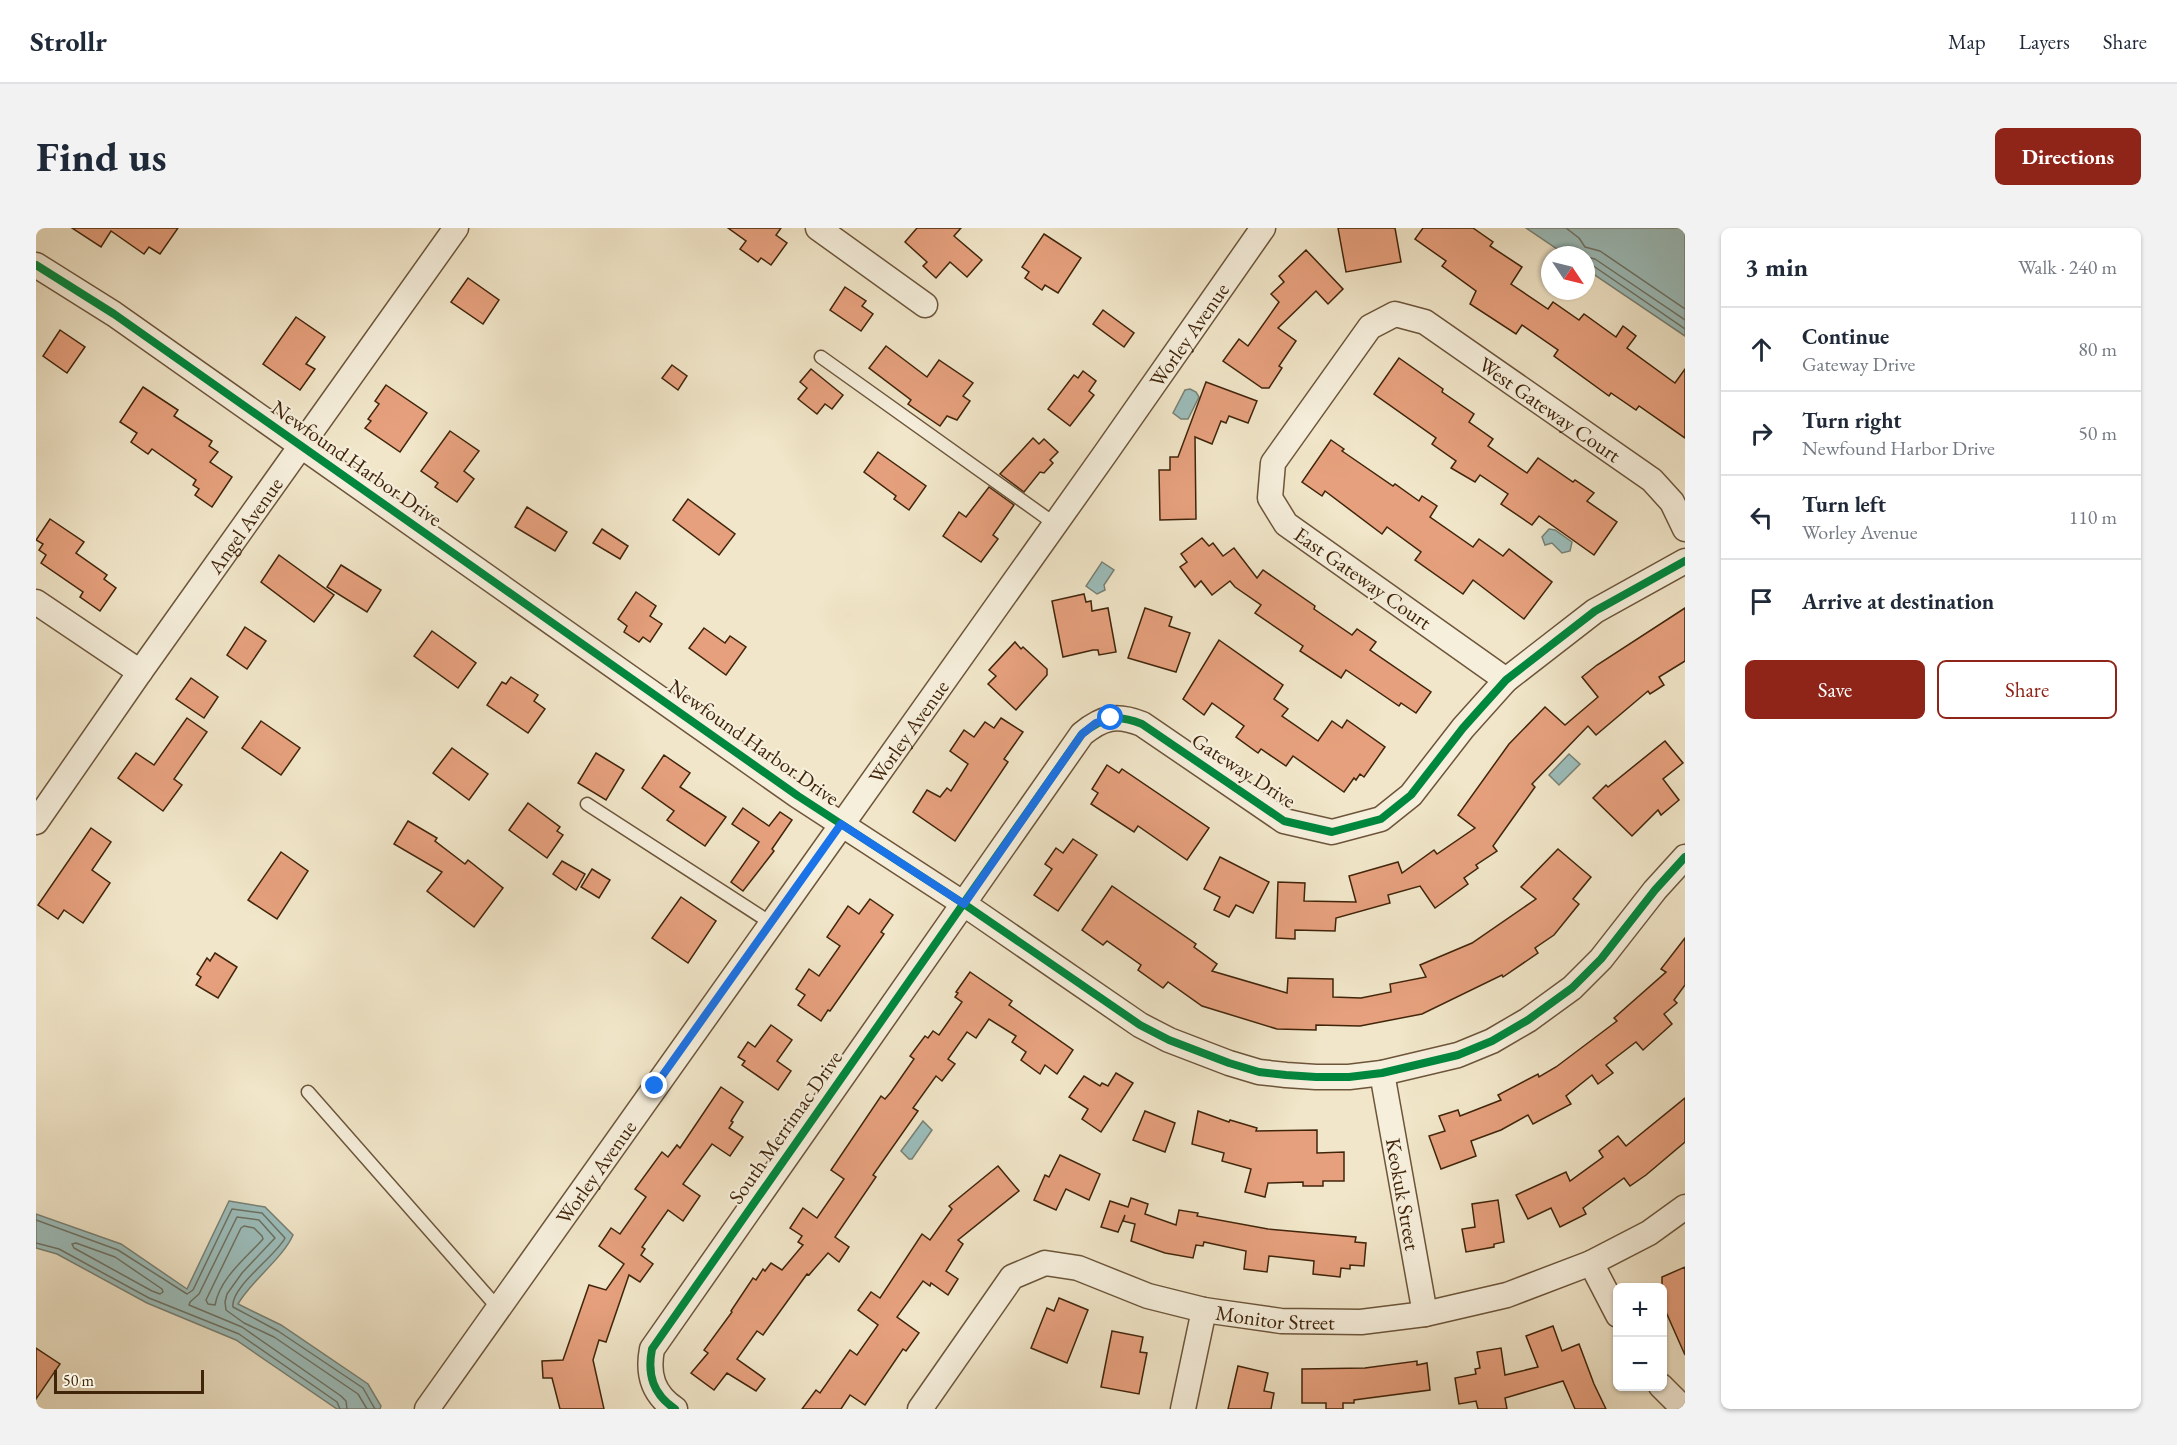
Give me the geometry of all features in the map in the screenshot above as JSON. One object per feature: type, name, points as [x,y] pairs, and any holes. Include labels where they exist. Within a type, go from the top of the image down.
[{"type":"street","name":"Angel Avenue","points":[[36,822],[456,228]]},
{"type":"street","points":[[818,228],[925,305]]},
{"type":"street","name":"Worley Avenue","points":[[427,1409],[1263,228]]},
{"type":"street","name":"Newfound Harbor Drive","points":[[36,265],[114,314],[798,796],[964,904],[1140,1025],[1200,1053],[1258,1072],[1327,1077],[1382,1073],[1458,1055],[1492,1041],[1551,1005],[1572,988],[1601,959],[1655,890],[1685,858]]},
{"type":"street","name":"West Gateway Court","points":[[1395,314],[1425,322],[1652,480],[1672,502],[1685,529]]},
{"type":"street","name":"East Gateway Court","points":[[1395,314],[1370,327],[1273,463],[1270,498],[1286,524],[1506,680]]},
{"type":"street","name":"Gateway Drive","points":[[964,904],[1082,734],[1096,723],[1111,718],[1127,718],[1142,724],[1284,821],[1332,832],[1381,819],[1411,795],[1463,728],[1506,680],[1595,611],[1685,561]]},
{"type":"street","points":[[36,602],[140,672]]},
{"type":"street","name":"South Merrimac Drive","points":[[675,1409],[656,1392],[649,1362],[651,1349],[964,904]]},
{"type":"street","name":"Keokuk Street","points":[[1382,1073],[1425,1314]]},
{"type":"street","name":"Monitor Street","points":[[920,1409],[1012,1277],[1045,1263],[1078,1268],[1148,1296],[1204,1310],[1281,1321],[1349,1322],[1425,1314],[1507,1295],[1591,1263],[1649,1233],[1685,1207]]},
{"type":"street","points":[[1591,1263],[1613,1307]]},
{"type":"street","points":[[1183,1409],[1204,1310]]},
{"type":"street","points":[[1666,1391],[1684,1409]]},
{"type":"lane","points":[[821,357],[1054,524]]},
{"type":"lane","points":[[587,804],[771,923]]},
{"type":"lane","points":[[308,1092],[498,1308]]},
{"type":"water","points":[[1526,228],[1685,228],[1685,336],[1595,275],[1595,246],[1553,246]]},
{"type":"water","points":[[1190,389],[1199,397],[1188,419],[1181,419],[1173,413],[1185,390]]},
{"type":"water","points":[[1549,529],[1555,530],[1572,542],[1570,551],[1562,553],[1552,543],[1545,545],[1542,537]]},
{"type":"water","points":[[1102,562],[1114,570],[1104,585],[1105,590],[1097,594],[1086,586]]},
{"type":"water","points":[[1569,754],[1580,764],[1559,785],[1549,775]]},
{"type":"water","points":[[923,1121],[932,1130],[912,1159],[909,1159],[901,1151]]},
{"type":"water","points":[[229,1201],[265,1207],[293,1235],[282,1252],[238,1304],[281,1325],[368,1384],[381,1406],[380,1409],[337,1409],[236,1340],[147,1303],[57,1254],[36,1248],[36,1214],[121,1244],[187,1289]]},
{"type":"building","points":[[72,228],[178,228],[160,254],[149,247],[144,254],[111,231],[101,247]]},
{"type":"building","points":[[728,228],[781,228],[776,235],[787,243],[771,265],[761,258],[758,262],[740,249],[746,241]]},
{"type":"building","points":[[917,228],[961,228],[954,236],[982,260],[967,277],[950,262],[936,278],[923,266],[927,262],[905,242]]},
{"type":"building","points":[[1338,228],[1395,228],[1401,262],[1346,272]]},
{"type":"building","points":[[1423,228],[1473,228],[1493,242],[1490,246],[1522,267],[1511,284],[1548,309],[1553,302],[1579,320],[1584,314],[1616,337],[1623,326],[1636,336],[1627,348],[1675,383],[1685,369],[1685,438],[1639,406],[1636,410],[1611,393],[1609,396],[1554,356],[1558,350],[1522,325],[1516,334],[1470,304],[1476,291],[1442,266],[1446,261],[1415,239]]},
{"type":"building","points":[[1044,234],[1081,258],[1058,293],[1045,285],[1042,290],[1025,278],[1029,272],[1022,267]]},
{"type":"building","points":[[1306,250],[1343,289],[1328,304],[1316,291],[1278,328],[1296,341],[1279,366],[1282,368],[1269,388],[1262,388],[1223,361],[1239,339],[1248,346],[1279,302],[1271,294],[1284,282],[1279,276]]},
{"type":"building","points":[[468,278],[499,300],[483,324],[451,302]]},
{"type":"building","points":[[845,287],[866,301],[862,306],[873,314],[861,331],[830,310]]},
{"type":"building","points":[[1103,310],[1134,333],[1124,347],[1093,324]]},
{"type":"building","points":[[296,317],[325,337],[306,364],[315,369],[300,390],[263,364]]},
{"type":"building","points":[[60,330],[85,347],[67,373],[43,356]]},
{"type":"building","points":[[886,346],[927,377],[939,360],[973,383],[963,396],[970,401],[957,420],[947,416],[940,426],[908,404],[911,400],[869,368]]},
{"type":"building","points":[[1399,358],[1474,414],[1469,422],[1493,439],[1488,446],[1527,473],[1538,458],[1573,482],[1575,480],[1594,493],[1587,501],[1617,522],[1594,555],[1539,516],[1532,525],[1501,504],[1508,494],[1480,475],[1475,482],[1451,468],[1456,461],[1432,444],[1436,438],[1374,394]]},
{"type":"building","points":[[672,365],[687,376],[678,390],[662,378]]},
{"type":"building","points":[[811,369],[843,395],[832,409],[825,404],[817,414],[798,399],[807,388],[800,382]]},
{"type":"building","points":[[1083,371],[1096,381],[1089,391],[1094,395],[1070,426],[1048,409],[1074,375],[1078,378]]},
{"type":"building","points":[[1206,382],[1257,401],[1248,423],[1229,416],[1226,423],[1221,421],[1212,444],[1195,437],[1196,519],[1160,520],[1159,470],[1170,470],[1170,457],[1178,457]]},
{"type":"building","points":[[386,385],[427,413],[400,452],[365,428],[371,421],[368,419],[379,404],[375,401]]},
{"type":"building","points":[[143,387],[178,410],[174,416],[212,441],[209,446],[218,452],[210,462],[232,477],[212,507],[195,495],[199,489],[193,485],[196,480],[152,449],[148,454],[131,442],[137,433],[120,422]]},
{"type":"building","points":[[450,431],[479,451],[464,471],[474,479],[457,502],[435,487],[438,483],[421,471]]},
{"type":"building","points":[[1033,438],[1039,444],[1044,439],[1058,452],[1050,460],[1053,463],[1044,473],[1040,472],[1024,492],[1000,474]]},
{"type":"building","points":[[1331,440],[1344,449],[1342,451],[1393,486],[1395,484],[1419,501],[1422,496],[1437,506],[1430,517],[1473,547],[1479,539],[1503,556],[1509,549],[1552,582],[1524,619],[1473,580],[1463,594],[1415,560],[1421,552],[1387,527],[1382,534],[1325,491],[1322,496],[1302,482]]},
{"type":"building","points":[[878,452],[926,486],[909,510],[894,499],[896,496],[864,472]]},
{"type":"building","points":[[989,487],[1014,505],[993,535],[998,539],[981,562],[943,536],[959,512],[966,517]]},
{"type":"building","points":[[688,499],[735,534],[719,555],[673,520]]},
{"type":"building","points":[[527,507],[567,532],[555,551],[515,527]]},
{"type":"building","points":[[50,519],[84,542],[76,553],[107,575],[104,579],[116,588],[100,611],[80,597],[83,592],[41,563],[46,555],[39,550],[43,544],[36,540]]},
{"type":"building","points":[[602,529],[628,546],[620,559],[593,543]]},
{"type":"building","points":[[1202,538],[1209,546],[1213,543],[1223,556],[1234,548],[1257,578],[1263,570],[1352,635],[1357,629],[1376,642],[1370,650],[1431,692],[1416,713],[1401,703],[1399,706],[1346,670],[1341,678],[1300,651],[1303,646],[1255,613],[1261,605],[1230,581],[1212,595],[1201,581],[1195,587],[1180,567],[1187,562],[1181,554]]},
{"type":"building","points":[[279,555],[334,595],[314,622],[261,582]]},
{"type":"building","points":[[341,565],[381,590],[367,612],[327,587]]},
{"type":"building","points":[[636,592],[656,606],[650,616],[662,624],[650,642],[643,637],[639,642],[624,632],[627,626],[618,619]]},
{"type":"building","points":[[1084,594],[1086,602],[1091,601],[1092,611],[1108,608],[1116,652],[1099,655],[1098,650],[1093,650],[1063,657],[1052,601]]},
{"type":"building","points":[[1145,608],[1172,617],[1169,626],[1190,633],[1176,672],[1128,658]]},
{"type":"building","points":[[1685,608],[1685,661],[1659,677],[1664,685],[1650,694],[1648,691],[1596,735],[1588,726],[1532,784],[1535,787],[1493,846],[1497,851],[1476,865],[1478,868],[1464,878],[1468,884],[1435,908],[1420,886],[1388,895],[1390,903],[1336,918],[1335,931],[1295,930],[1295,939],[1276,938],[1278,882],[1305,883],[1304,901],[1356,902],[1349,876],[1398,862],[1402,873],[1434,850],[1437,854],[1475,828],[1458,815],[1509,744],[1545,707],[1565,725],[1598,697],[1582,677]]},
{"type":"building","points":[[245,627],[266,641],[247,669],[227,655]]},
{"type":"building","points":[[704,628],[725,643],[730,636],[746,647],[726,675],[689,648]]},
{"type":"building","points":[[432,631],[476,663],[458,688],[414,656]]},
{"type":"building","points":[[1219,640],[1283,685],[1274,699],[1288,709],[1282,716],[1318,741],[1332,721],[1342,728],[1347,720],[1385,747],[1364,777],[1360,774],[1356,780],[1354,778],[1344,792],[1293,756],[1286,766],[1261,749],[1258,753],[1236,737],[1244,726],[1212,703],[1204,715],[1183,699]]},
{"type":"building","points":[[1015,642],[1047,669],[1047,675],[1016,710],[988,684],[996,676],[989,670]]},
{"type":"building","points":[[511,677],[538,695],[534,701],[545,709],[528,733],[487,705],[502,682],[506,684]]},
{"type":"building","points":[[191,678],[218,697],[204,718],[176,699]]},
{"type":"building","points":[[187,718],[207,732],[174,779],[182,785],[163,811],[118,778],[136,753],[154,765]]},
{"type":"building","points":[[1001,718],[1023,732],[1004,759],[1008,762],[955,841],[913,812],[927,790],[940,797],[947,788],[951,791],[968,764],[950,751],[964,730],[974,737],[985,722],[994,728]]},
{"type":"building","points":[[261,721],[300,748],[281,775],[242,748]]},
{"type":"building","points":[[1665,741],[1683,763],[1663,779],[1679,800],[1661,815],[1658,810],[1632,836],[1593,798],[1606,785],[1608,787]]},
{"type":"building","points":[[452,748],[488,774],[469,800],[433,773]]},
{"type":"building","points":[[596,753],[624,770],[606,800],[578,783]]},
{"type":"building","points":[[664,755],[690,773],[680,787],[726,817],[705,846],[667,820],[674,811],[642,788]]},
{"type":"building","points":[[1107,765],[1119,773],[1122,769],[1209,828],[1187,860],[1138,826],[1134,832],[1091,804],[1098,793],[1092,789]]},
{"type":"building","points":[[528,803],[560,827],[557,831],[563,835],[547,858],[509,830]]},
{"type":"building","points":[[743,808],[769,826],[780,812],[792,820],[772,849],[774,851],[743,891],[731,882],[759,842],[732,824]]},
{"type":"building","points":[[408,821],[437,838],[435,841],[465,864],[468,860],[503,888],[474,927],[427,891],[442,872],[394,844]]},
{"type":"building","points":[[91,828],[111,842],[92,870],[110,883],[83,923],[64,910],[58,919],[38,905]]},
{"type":"building","points":[[1073,839],[1097,855],[1058,911],[1034,895],[1052,869],[1045,864],[1056,848],[1063,853]]},
{"type":"building","points":[[1558,849],[1591,877],[1573,899],[1579,904],[1554,935],[1535,948],[1538,953],[1503,977],[1502,975],[1422,1014],[1360,1026],[1316,1025],[1316,1030],[1277,1029],[1202,1006],[1168,982],[1163,988],[1138,970],[1141,965],[1107,941],[1103,945],[1082,930],[1112,886],[1196,944],[1194,947],[1217,964],[1212,971],[1287,993],[1288,978],[1333,979],[1333,997],[1361,998],[1391,992],[1390,984],[1426,977],[1420,965],[1472,943],[1536,899],[1521,887]]},
{"type":"building","points":[[281,852],[308,871],[277,919],[248,900]]},
{"type":"building","points":[[1220,857],[1269,882],[1253,913],[1236,905],[1229,917],[1214,910],[1220,897],[1204,889]]},
{"type":"building","points":[[562,861],[585,874],[576,890],[553,874]]},
{"type":"building","points":[[592,869],[610,880],[599,898],[581,887]]},
{"type":"building","points":[[681,897],[716,921],[688,963],[652,938]]},
{"type":"building","points":[[870,899],[893,915],[881,932],[884,934],[821,1021],[798,1005],[805,995],[796,989],[809,969],[819,976],[840,946],[827,937],[848,906],[859,914]]},
{"type":"building","points":[[1685,938],[1685,985],[1674,1000],[1677,1003],[1664,1014],[1672,1024],[1643,1050],[1636,1042],[1606,1065],[1613,1073],[1598,1084],[1592,1075],[1566,1096],[1571,1104],[1533,1124],[1528,1115],[1501,1130],[1471,1141],[1476,1156],[1441,1169],[1429,1136],[1445,1131],[1439,1116],[1458,1110],[1460,1116],[1501,1100],[1498,1095],[1556,1067],[1617,1021],[1614,1018],[1666,972],[1661,969]]},
{"type":"building","points":[[215,953],[237,967],[218,998],[196,985],[201,977],[197,974],[207,958],[210,961]]},
{"type":"building","points":[[970,972],[1012,1001],[1009,1005],[1073,1050],[1057,1074],[1045,1065],[1040,1074],[1021,1060],[1026,1052],[1012,1042],[1016,1036],[989,1019],[976,1038],[967,1032],[948,1059],[955,1064],[942,1081],[936,1076],[913,1108],[918,1111],[873,1175],[876,1177],[835,1237],[849,1247],[839,1262],[828,1253],[809,1275],[807,1274],[763,1335],[757,1331],[737,1359],[765,1379],[756,1391],[727,1373],[714,1390],[691,1373],[708,1353],[704,1350],[753,1278],[756,1280],[763,1269],[765,1271],[771,1263],[782,1270],[803,1245],[798,1242],[802,1236],[790,1228],[803,1208],[817,1218],[844,1179],[831,1170],[881,1096],[885,1099],[891,1092],[914,1059],[910,1056],[925,1036],[928,1038],[933,1031],[939,1035],[962,1002],[955,997],[958,993],[956,992]]},
{"type":"building","points":[[771,1025],[792,1040],[777,1061],[791,1071],[778,1090],[742,1065],[745,1061],[738,1057],[748,1042],[755,1047]]},
{"type":"building","points":[[1116,1073],[1133,1083],[1101,1132],[1082,1119],[1088,1109],[1069,1097],[1084,1076],[1100,1086],[1102,1083],[1108,1086]]},
{"type":"building","points":[[721,1087],[743,1102],[729,1128],[743,1137],[730,1156],[712,1144],[683,1184],[700,1196],[683,1221],[668,1210],[642,1247],[645,1249],[641,1255],[653,1264],[640,1282],[629,1275],[606,1342],[599,1340],[593,1360],[604,1409],[560,1409],[552,1378],[543,1378],[542,1361],[563,1360],[589,1285],[606,1290],[624,1264],[599,1246],[611,1228],[620,1234],[646,1197],[635,1189],[662,1152],[668,1157],[677,1145],[680,1148]]},
{"type":"building","points":[[1685,1098],[1685,1142],[1646,1175],[1630,1186],[1624,1178],[1583,1208],[1586,1214],[1560,1227],[1551,1208],[1528,1219],[1516,1195],[1566,1172],[1570,1181],[1603,1157],[1599,1151],[1618,1136],[1626,1146]]},
{"type":"building","points":[[1145,1111],[1175,1123],[1165,1152],[1133,1140]]},
{"type":"building","points":[[1198,1111],[1229,1122],[1230,1120],[1257,1128],[1256,1131],[1317,1130],[1317,1153],[1344,1152],[1344,1181],[1323,1181],[1323,1186],[1303,1186],[1303,1182],[1268,1183],[1265,1197],[1245,1192],[1251,1169],[1222,1161],[1224,1153],[1192,1144]]},
{"type":"building","points":[[1060,1155],[1100,1174],[1089,1200],[1066,1189],[1056,1210],[1034,1200],[1045,1175],[1049,1177]]},
{"type":"building","points":[[998,1166],[1019,1191],[958,1240],[963,1244],[946,1271],[958,1279],[948,1295],[931,1283],[930,1286],[923,1281],[897,1317],[919,1333],[906,1351],[903,1349],[865,1405],[850,1395],[841,1409],[802,1409],[816,1390],[820,1393],[850,1350],[857,1355],[878,1325],[858,1310],[871,1292],[880,1298],[922,1234],[930,1240],[952,1209],[949,1206]]},
{"type":"building","points":[[1131,1198],[1148,1204],[1145,1214],[1176,1225],[1179,1210],[1198,1213],[1197,1216],[1268,1229],[1356,1237],[1355,1242],[1366,1243],[1364,1266],[1350,1265],[1350,1269],[1341,1268],[1340,1277],[1313,1274],[1314,1261],[1269,1256],[1267,1272],[1244,1269],[1246,1251],[1204,1242],[1203,1246],[1196,1245],[1193,1258],[1165,1253],[1131,1241],[1135,1224],[1123,1221],[1125,1215],[1118,1232],[1101,1227],[1110,1201],[1128,1207]]},
{"type":"building","points":[[1498,1200],[1504,1242],[1494,1244],[1494,1247],[1466,1252],[1462,1229],[1475,1227],[1472,1204]]},
{"type":"building","points":[[1685,1267],[1685,1355],[1667,1314],[1667,1283],[1662,1283],[1662,1277]]},
{"type":"building","points":[[1059,1298],[1088,1310],[1067,1363],[1031,1348],[1047,1308],[1054,1311]]},
{"type":"building","points":[[1553,1326],[1562,1351],[1579,1344],[1606,1409],[1575,1409],[1563,1381],[1505,1398],[1507,1409],[1478,1409],[1476,1401],[1459,1404],[1455,1378],[1476,1374],[1475,1369],[1480,1368],[1477,1352],[1501,1348],[1505,1375],[1538,1367],[1526,1336]]},
{"type":"building","points":[[1112,1331],[1143,1337],[1140,1352],[1147,1353],[1139,1394],[1101,1387]]},
{"type":"building","points":[[36,1348],[60,1364],[36,1399]]},
{"type":"building","points":[[1417,1361],[1417,1365],[1427,1363],[1430,1390],[1354,1400],[1354,1403],[1343,1403],[1343,1409],[1326,1409],[1326,1403],[1302,1403],[1302,1369],[1365,1368]]},
{"type":"building","points":[[1238,1366],[1268,1373],[1264,1391],[1274,1393],[1271,1409],[1228,1409]]},
{"type":"cycle path","points":[[36,265],[114,314],[798,796],[964,904],[1140,1025],[1169,1040],[1229,1063],[1259,1072],[1316,1077],[1349,1077],[1382,1073],[1458,1055],[1492,1041],[1528,1020],[1572,988],[1601,959],[1655,890],[1685,857]]},
{"type":"cycle path","points":[[675,1409],[661,1397],[653,1383],[650,1367],[652,1349],[1082,734],[1110,719],[1125,719],[1142,724],[1284,821],[1332,832],[1381,819],[1411,795],[1463,728],[1506,680],[1595,611],[1685,561]]},
{"type":"route","points":[[655,1086],[841,824],[964,904],[1082,734],[1096,723],[1111,718]]}]
